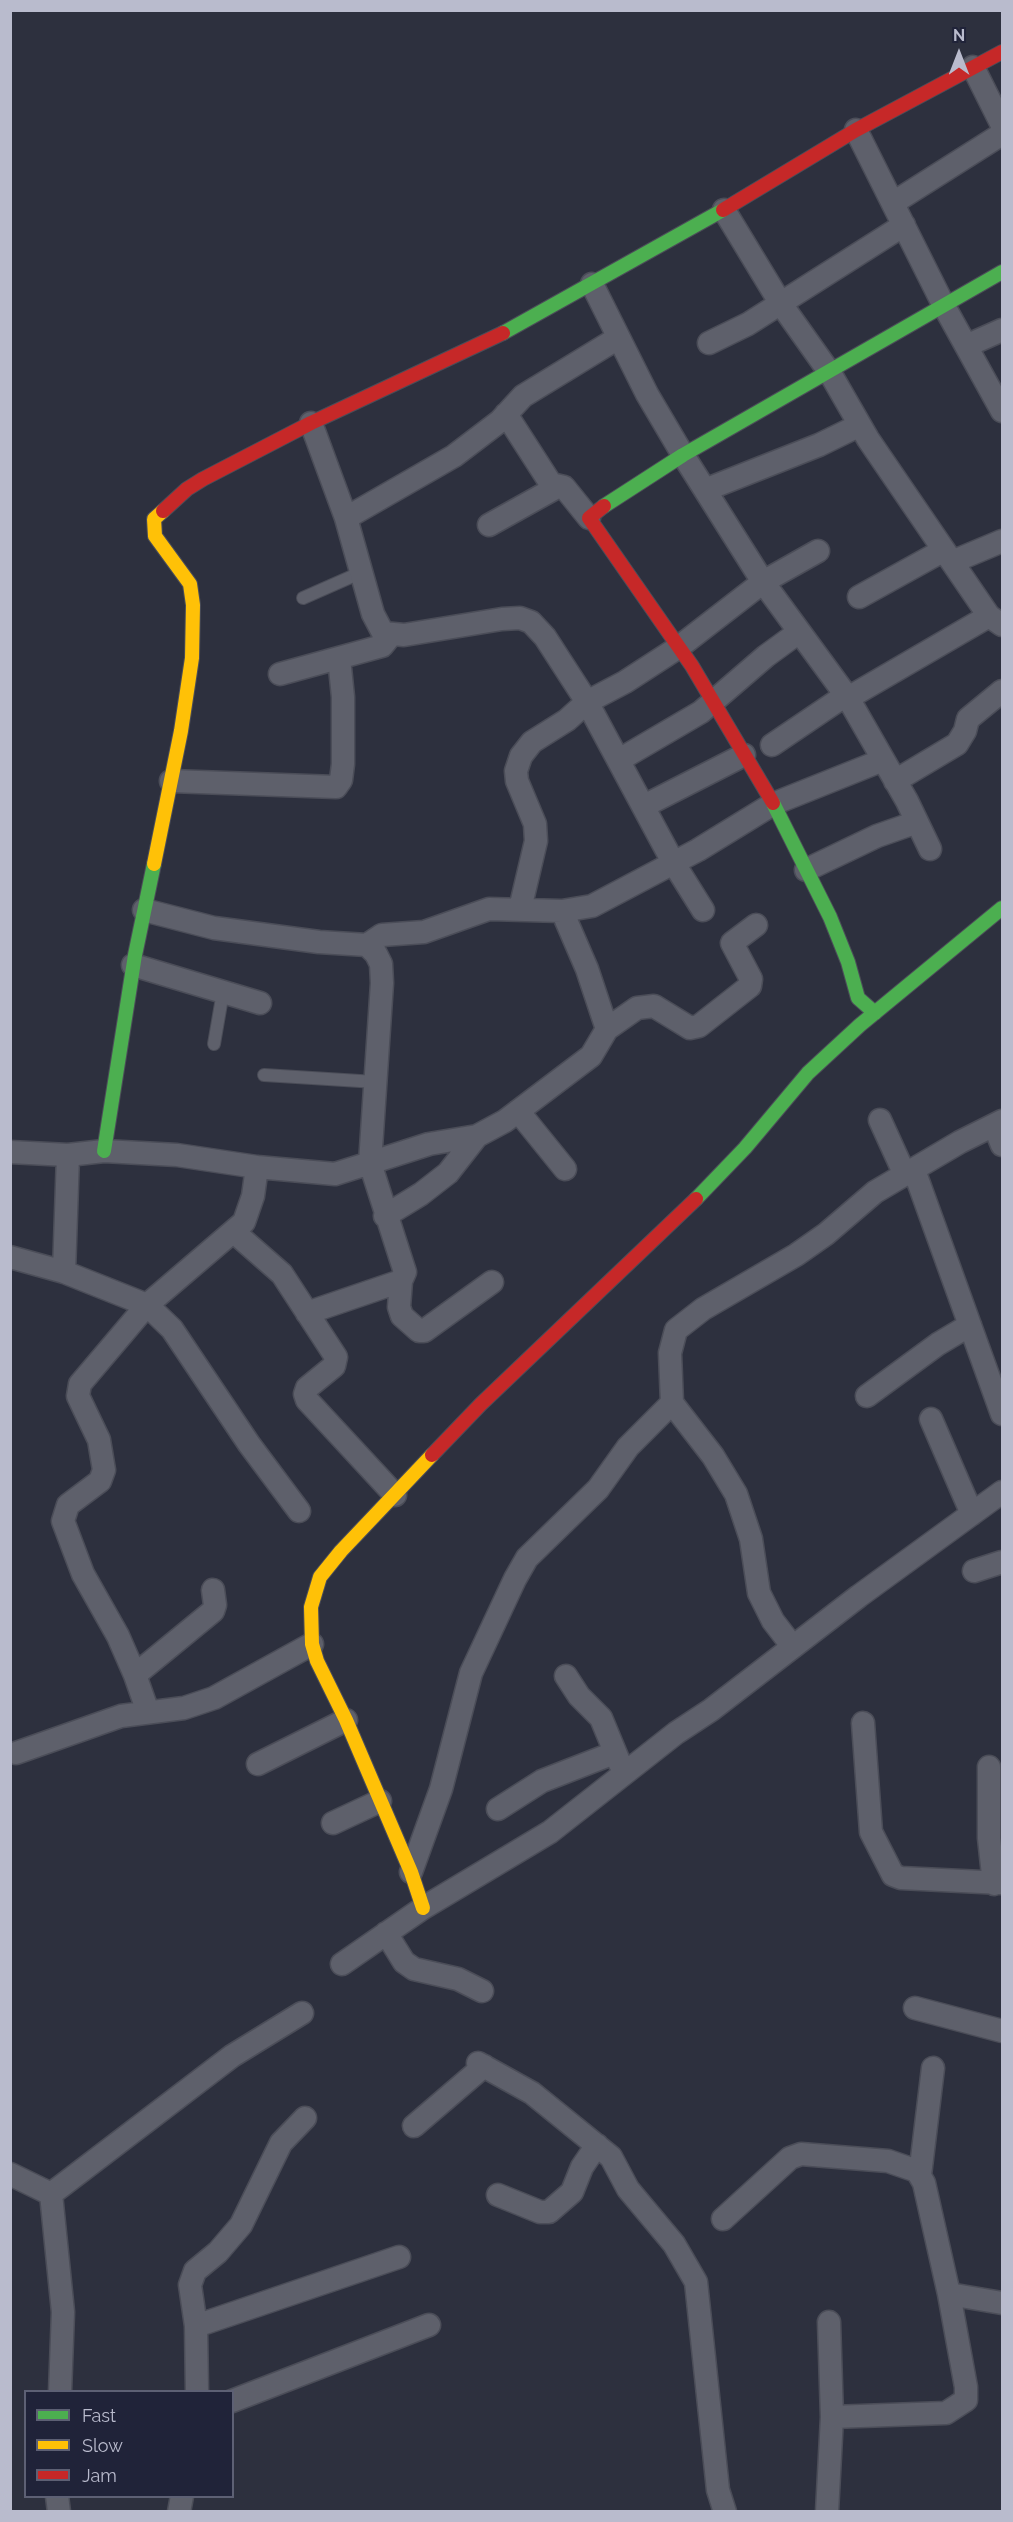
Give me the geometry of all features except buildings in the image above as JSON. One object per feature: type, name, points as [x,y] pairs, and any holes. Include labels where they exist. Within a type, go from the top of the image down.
[{"type":"street","points":[[104,1151],[133,965],[171,781],[192,658],[193,605],[190,584],[155,536],[154,519],[187,489],[311,423],[496,337],[724,210],[856,130],[1002,52]]},
{"type":"street","points":[[973,67],[1002,125]]},
{"type":"street","points":[[856,130],[944,306],[1002,411]]},
{"type":"street","points":[[893,203],[1002,135]]},
{"type":"street","points":[[724,210],[781,304],[830,373],[860,425],[948,556],[996,620],[847,696],[772,745]]},
{"type":"street","points":[[709,343],[781,304],[904,225]]},
{"type":"street","points":[[589,518],[608,503],[683,455],[830,373],[1002,272]]},
{"type":"street","points":[[592,284],[618,338],[683,455],[763,582],[847,696],[930,849]]},
{"type":"street","points":[[966,346],[1002,330]]},
{"type":"street","points":[[346,518],[454,456],[506,414],[523,396],[618,338]]},
{"type":"street","points":[[506,414],[551,484],[569,492],[679,647],[773,804],[848,962],[858,998],[874,1013]]},
{"type":"street","points":[[311,423],[346,518],[376,622],[383,633],[391,635],[520,618],[531,622],[545,638],[587,702],[673,862],[703,910]]},
{"type":"street","points":[[705,490],[819,445],[860,425]]},
{"type":"street","points":[[489,525],[559,486]]},
{"type":"street","points":[[859,597],[948,556],[1002,541]]},
{"type":"street","points":[[520,909],[536,841],[535,824],[517,781],[516,771],[521,756],[532,742],[567,720],[587,702],[625,682],[679,647],[763,582],[818,551]]},
{"type":"street","points":[[619,760],[700,712],[765,656],[799,632]]},
{"type":"street","points":[[280,674],[382,646],[391,635]]},
{"type":"street","points":[[171,781],[336,788],[341,780],[343,764],[343,697],[339,657]]},
{"type":"street","points":[[895,781],[957,744],[963,735],[968,719],[1002,692]]},
{"type":"street","points":[[644,806],[744,755]]},
{"type":"street","points":[[144,910],[214,928],[319,942],[367,945],[382,935],[424,932],[489,909],[562,911],[592,906],[773,804],[883,760]]},
{"type":"street","points":[[806,870],[877,836],[917,822]]},
{"type":"street","points":[[423,1908],[411,1872],[346,1720],[317,1661],[312,1644],[311,1607],[320,1577],[481,1404],[687,1209],[745,1148],[808,1073],[874,1013],[1002,908]]},
{"type":"street","points":[[562,911],[587,969],[607,1029]]},
{"type":"street","points":[[385,1216],[421,1194],[448,1173],[477,1136],[518,1111],[591,1056],[607,1029],[637,1008],[649,1006],[660,1008],[690,1029],[699,1026],[750,986],[751,979],[732,943],[756,924]]},
{"type":"street","points":[[367,945],[381,964],[370,1163],[385,1216],[405,1272],[401,1281],[399,1307],[402,1316],[419,1331],[424,1331],[492,1282]]},
{"type":"street","points":[[133,965],[260,1003]]},
{"type":"street","points":[[518,1111],[565,1169]]},
{"type":"street","points":[[880,1120],[909,1172],[970,1325],[1002,1414]]},
{"type":"street","points":[[793,1647],[773,1621],[759,1593],[751,1539],[736,1494],[713,1456],[672,1403],[672,1341],[676,1330],[686,1320],[796,1256],[826,1234],[875,1191],[909,1172],[1000,1131]]},
{"type":"street","points":[[10,1152],[68,1155],[104,1151],[177,1155],[257,1167],[335,1174],[429,1144],[477,1136]]},
{"type":"street","points":[[64,1272],[68,1155]]},
{"type":"street","points":[[148,1712],[118,1636],[84,1574],[63,1521],[68,1504],[100,1481],[104,1470],[99,1440],[78,1396],[80,1384],[147,1305],[244,1222],[253,1196],[257,1167]]},
{"type":"street","points":[[234,1232],[282,1274],[336,1357],[334,1366],[307,1388],[305,1394],[307,1400],[395,1495]]},
{"type":"street","points":[[10,1257],[64,1272],[147,1305],[172,1329],[249,1444],[299,1511]]},
{"type":"street","points":[[307,1313],[401,1281]]},
{"type":"street","points":[[867,1396],[938,1344],[970,1325]]},
{"type":"street","points":[[411,1872],[441,1789],[471,1673],[526,1558],[598,1489],[628,1447],[672,1403]]},
{"type":"street","points":[[931,1419],[972,1514]]},
{"type":"street","points":[[342,1964],[423,1908],[550,1832],[1002,1492]]},
{"type":"street","points":[[974,1571],[1002,1562]]},
{"type":"street","points":[[135,1675],[213,1611],[215,1605],[213,1590]]},
{"type":"street","points":[[16,1753],[121,1716],[184,1708],[214,1698],[312,1644]]},
{"type":"street","points":[[567,1676],[579,1696],[601,1718],[614,1753],[626,1773]]},
{"type":"street","points":[[258,1764],[346,1720]]},
{"type":"street","points":[[863,1723],[871,1832],[893,1875],[998,1883],[989,1838],[989,1767]]},
{"type":"street","points":[[498,1809],[542,1781],[614,1753]]},
{"type":"street","points":[[333,1823],[380,1801]]},
{"type":"street","points":[[386,1934],[404,1962],[414,1969],[458,1979],[482,1991]]},
{"type":"street","points":[[915,2008],[1002,2031]]},
{"type":"street","points":[[51,2194],[232,2056],[302,2013]]},
{"type":"street","points":[[414,2126],[481,2064],[532,2093],[611,2157],[628,2188],[674,2244],[696,2282],[718,2490],[724,2511]]},
{"type":"street","points":[[920,2175],[933,2068]]},
{"type":"street","points":[[197,2390],[196,2326],[190,2285],[195,2271],[218,2252],[241,2225],[281,2142],[305,2118]]},
{"type":"street","points":[[498,2195],[540,2212],[549,2212],[572,2192],[597,2145]]},
{"type":"street","points":[[723,2219],[790,2158],[801,2154],[888,2161],[910,2168],[920,2175],[924,2183],[949,2294],[966,2387],[966,2400],[945,2413],[832,2417]]},
{"type":"street","points":[[15,2183],[51,2194]]},
{"type":"street","points":[[51,2194],[63,2312],[60,2390]]},
{"type":"street","points":[[196,2326],[399,2257]]},
{"type":"street","points":[[949,2294],[1002,2303]]},
{"type":"street","points":[[827,2511],[832,2417],[829,2322]]},
{"type":"street","points":[[234,2400],[429,2325]]},
{"type":"lane","points":[[303,598],[362,572]]},
{"type":"lane","points":[[214,1044],[223,992]]},
{"type":"lane","points":[[264,1075],[376,1082]]},
{"type":"traffic: fast","points":[[503,333],[723,210]]},
{"type":"traffic: fast","points":[[604,506],[683,455],[1002,272]]},
{"type":"traffic: fast","points":[[773,803],[830,917],[848,962],[858,998],[875,1013]]},
{"type":"traffic: fast","points":[[104,1151],[135,955],[154,864]]},
{"type":"traffic: fast","points":[[696,1199],[745,1148],[808,1073],[860,1025],[1002,908]]},
{"type":"traffic: slow","points":[[154,864],[181,731],[192,658],[193,605],[190,584],[155,536],[154,519],[163,511]]},
{"type":"traffic: slow","points":[[423,1908],[411,1872],[346,1720],[317,1661],[312,1644],[311,1607],[320,1577],[341,1551],[432,1455]]},
{"type":"traffic: jam","points":[[723,210],[856,130],[1002,52]]},
{"type":"traffic: jam","points":[[163,511],[187,489],[203,479],[311,423],[503,333]]},
{"type":"traffic: jam","points":[[604,506],[589,518],[692,666],[773,803]]},
{"type":"traffic: jam","points":[[432,1455],[481,1404],[696,1199]]}]
